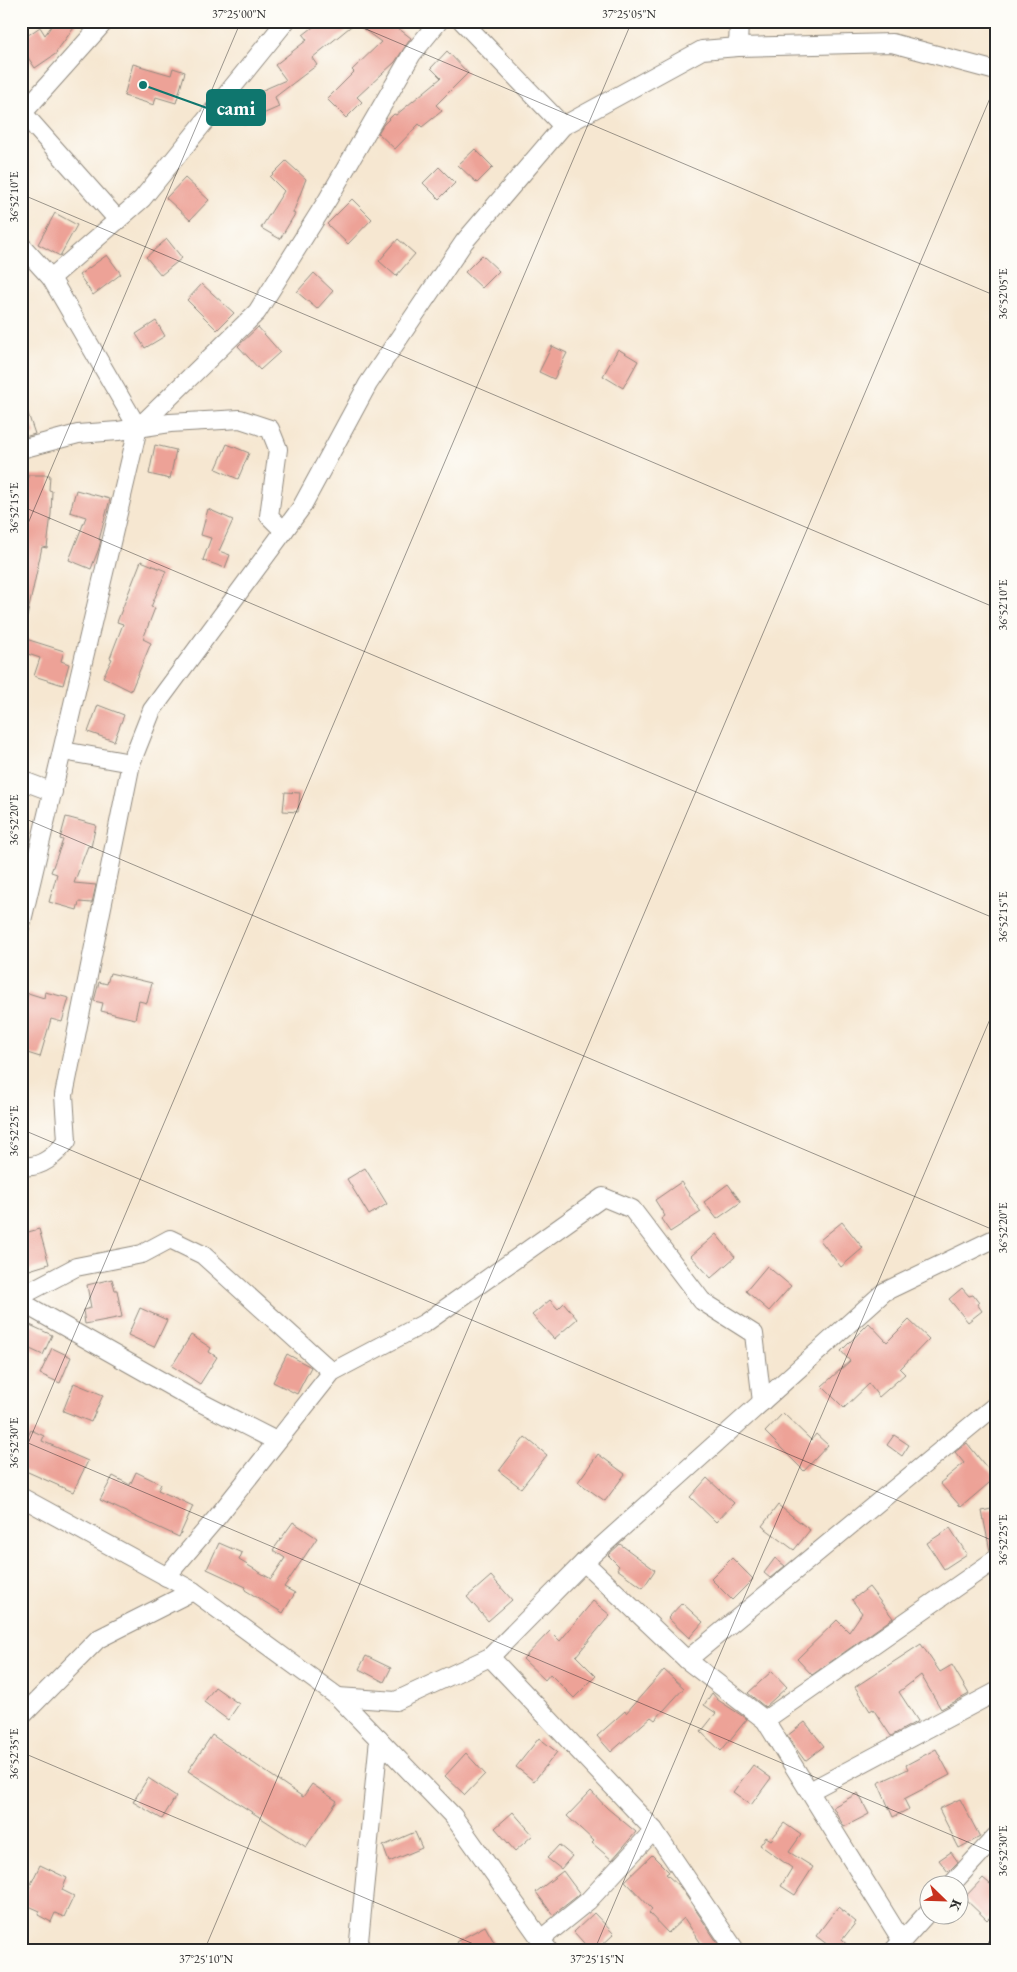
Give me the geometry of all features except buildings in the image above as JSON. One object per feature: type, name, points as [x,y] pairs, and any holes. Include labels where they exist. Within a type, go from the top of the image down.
[{"type":"street","points":[[105,21],[22,114],[118,220]]},
{"type":"street","points":[[51,278],[142,199],[286,21]]},
{"type":"street","points":[[21,926],[138,428],[257,312],[328,199],[412,54],[439,21]]},
{"type":"street","points":[[462,21],[564,126]]},
{"type":"street","points":[[738,47],[739,21]]},
{"type":"street","points":[[21,1166],[29,1167],[51,1159],[67,1141],[64,1094],[131,763],[152,710],[301,508],[368,384],[464,242],[564,126],[702,50],[738,47],[892,43],[996,71]]},
{"type":"street","points":[[21,244],[51,278],[138,428]]},
{"type":"street","points":[[21,449],[78,434],[170,423],[240,419],[270,429],[278,448],[269,516],[284,531]]},
{"type":"street","points":[[63,751],[131,763]]},
{"type":"street","points":[[21,780],[53,792]]},
{"type":"street","points":[[166,1577],[218,1516],[332,1372],[425,1323],[603,1197],[632,1209],[702,1301],[754,1334],[762,1402]]},
{"type":"street","points":[[338,1697],[396,1701],[490,1657],[584,1562],[884,1292],[996,1238]]},
{"type":"street","points":[[21,1296],[76,1268],[142,1254],[170,1239],[203,1255],[332,1372]]},
{"type":"street","points":[[21,1302],[186,1395],[276,1441]]},
{"type":"street","points":[[687,1660],[996,1405]]},
{"type":"street","points":[[21,1497],[193,1591],[338,1697],[453,1816],[545,1945],[654,1830]]},
{"type":"street","points":[[765,1720],[996,1560]]},
{"type":"street","points":[[584,1562],[687,1660],[765,1720],[810,1791],[897,1946],[920,1921]]},
{"type":"street","points":[[21,1717],[98,1639],[193,1591]]},
{"type":"street","points":[[490,1657],[654,1830],[736,1951]]},
{"type":"street","points":[[810,1791],[996,1692]]},
{"type":"street","points":[[358,1951],[379,1739]]},
{"type":"street","points":[[961,1874],[996,1836]]},
{"type":"place","name":"cami","points":[[143,85]]}]
